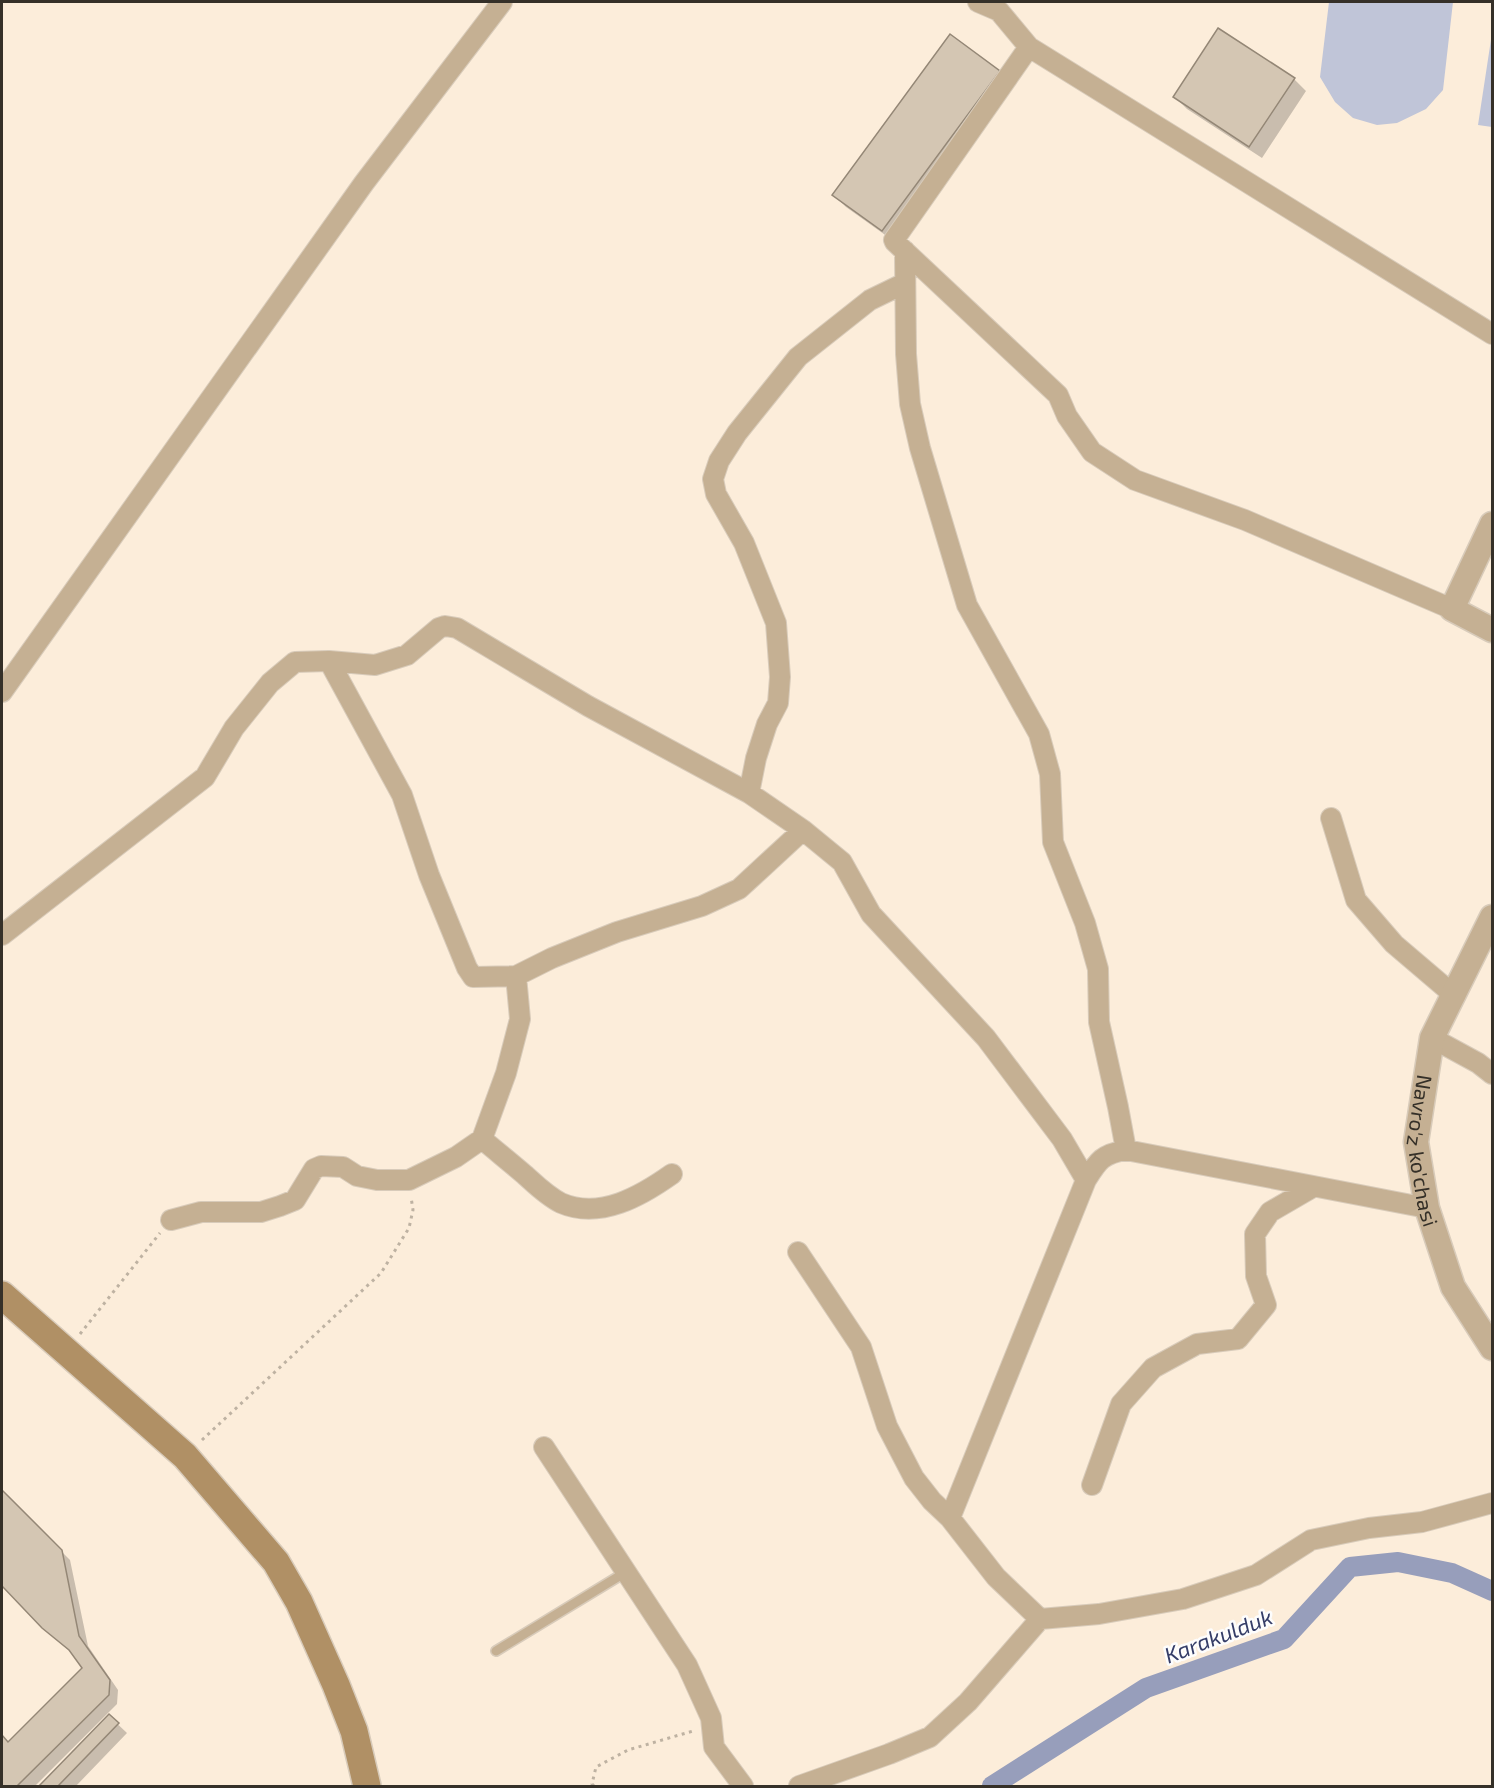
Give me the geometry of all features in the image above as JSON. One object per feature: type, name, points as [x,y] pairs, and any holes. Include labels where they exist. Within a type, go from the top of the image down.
[{"type":"main road","points":[[2,1295],[185,1456],[276,1562],[299,1602],[336,1685],[354,1731],[367,1786]]},
{"type":"street","points":[[2,692],[364,183],[502,2]]},
{"type":"street","points":[[978,2],[999,11],[1029,47],[1492,334]]},
{"type":"street","points":[[1029,47],[894,240],[897,245],[1058,395],[1067,416],[1092,452],[1101,458],[1135,480],[1245,520],[1452,609],[1492,630]]},
{"type":"street","points":[[905,251],[906,354],[910,404],[920,448],[968,605],[1039,734],[1050,774],[1053,842],[1085,923],[1098,969],[1099,1022],[1126,1150]]},
{"type":"street","points":[[749,793],[756,758],[767,724],[778,703],[780,677],[776,623],[744,543],[716,494],[713,479],[719,461],[737,433],[798,357],[870,300],[905,283]]},
{"type":"street","points":[[1452,609],[1492,524]]},
{"type":"street","points":[[2,935],[205,777],[234,728],[270,682],[295,662],[329,661],[375,665],[407,655],[439,628],[445,626],[457,628],[588,706],[749,793],[803,830],[842,862],[871,914],[986,1038],[1062,1139],[1086,1180]]},
{"type":"street","points":[[329,661],[402,795],[429,875],[466,968],[473,977],[516,976],[552,958],[617,932],[702,906],[739,889],[803,830]]},
{"type":"street","points":[[1331,818],[1356,900],[1394,944],[1455,996]]},
{"type":"street","name":"Navro'z ko'chasi","points":[[1492,920],[1432,1038],[1416,1142],[1427,1208],[1453,1287],[1492,1348]]},
{"type":"street","points":[[171,1220],[201,1212],[261,1212],[280,1206],[295,1200],[314,1169],[321,1166],[343,1167],[357,1176],[376,1180],[409,1180],[456,1157],[482,1139],[506,1073],[520,1018],[516,976]]},
{"type":"street","points":[[1432,1038],[1478,1063],[1492,1074]]},
{"type":"street","points":[[482,1139],[549,1196],[563,1203],[580,1207],[598,1209],[615,1205],[654,1186],[672,1174]]},
{"type":"street","points":[[950,1518],[1086,1180],[1098,1160],[1113,1152],[1126,1150],[1427,1208]]},
{"type":"street","points":[[1092,1485],[1121,1404],[1154,1368],[1197,1344],[1238,1339],[1266,1305],[1256,1276],[1255,1234],[1270,1212],[1313,1187]]},
{"type":"street","points":[[798,1252],[861,1347],[888,1426],[914,1478],[932,1501],[950,1518],[996,1577],[1040,1619]]},
{"type":"street","points":[[544,1447],[687,1665],[711,1718],[714,1747],[743,1786]]},
{"type":"street","points":[[799,1786],[930,1737],[968,1702],[1040,1619],[1099,1614],[1183,1599],[1256,1575],[1311,1540],[1369,1528],[1422,1522],[1492,1503]]},
{"type":"lane","points":[[496,1651],[626,1572]]},
{"type":"path","points":[[185,1456],[381,1273],[409,1228],[413,1210],[409,1180]]},
{"type":"path","points":[[67,1351],[171,1220]]},
{"type":"path","points":[[594,1786],[592,1784],[596,1767],[628,1750],[712,1725]]},
{"type":"shaded area","points":[[1329,2],[1453,2],[1443,90],[1426,109],[1397,123],[1377,125],[1353,118],[1335,102],[1320,77]]},
{"type":"shaded area","points":[[1492,33],[1492,127],[1478,125]]},
{"type":"building","points":[[1218,28],[1295,78],[1249,147],[1173,97]]},
{"type":"building","points":[[950,34],[1000,71],[882,231],[832,195]]},
{"type":"building","points":[[2,1490],[62,1550],[79,1636],[110,1680],[109,1695],[17,1786],[2,1786],[2,1735],[8,1742],[82,1668],[69,1650],[42,1628],[2,1586]]},
{"type":"building","points":[[109,1714],[119,1723],[58,1786],[39,1786]]},
{"type":"waterway","name":"Karakulduk","points":[[992,1786],[1146,1688],[1284,1639],[1350,1567],[1398,1562],[1452,1573],[1492,1591]]}]
